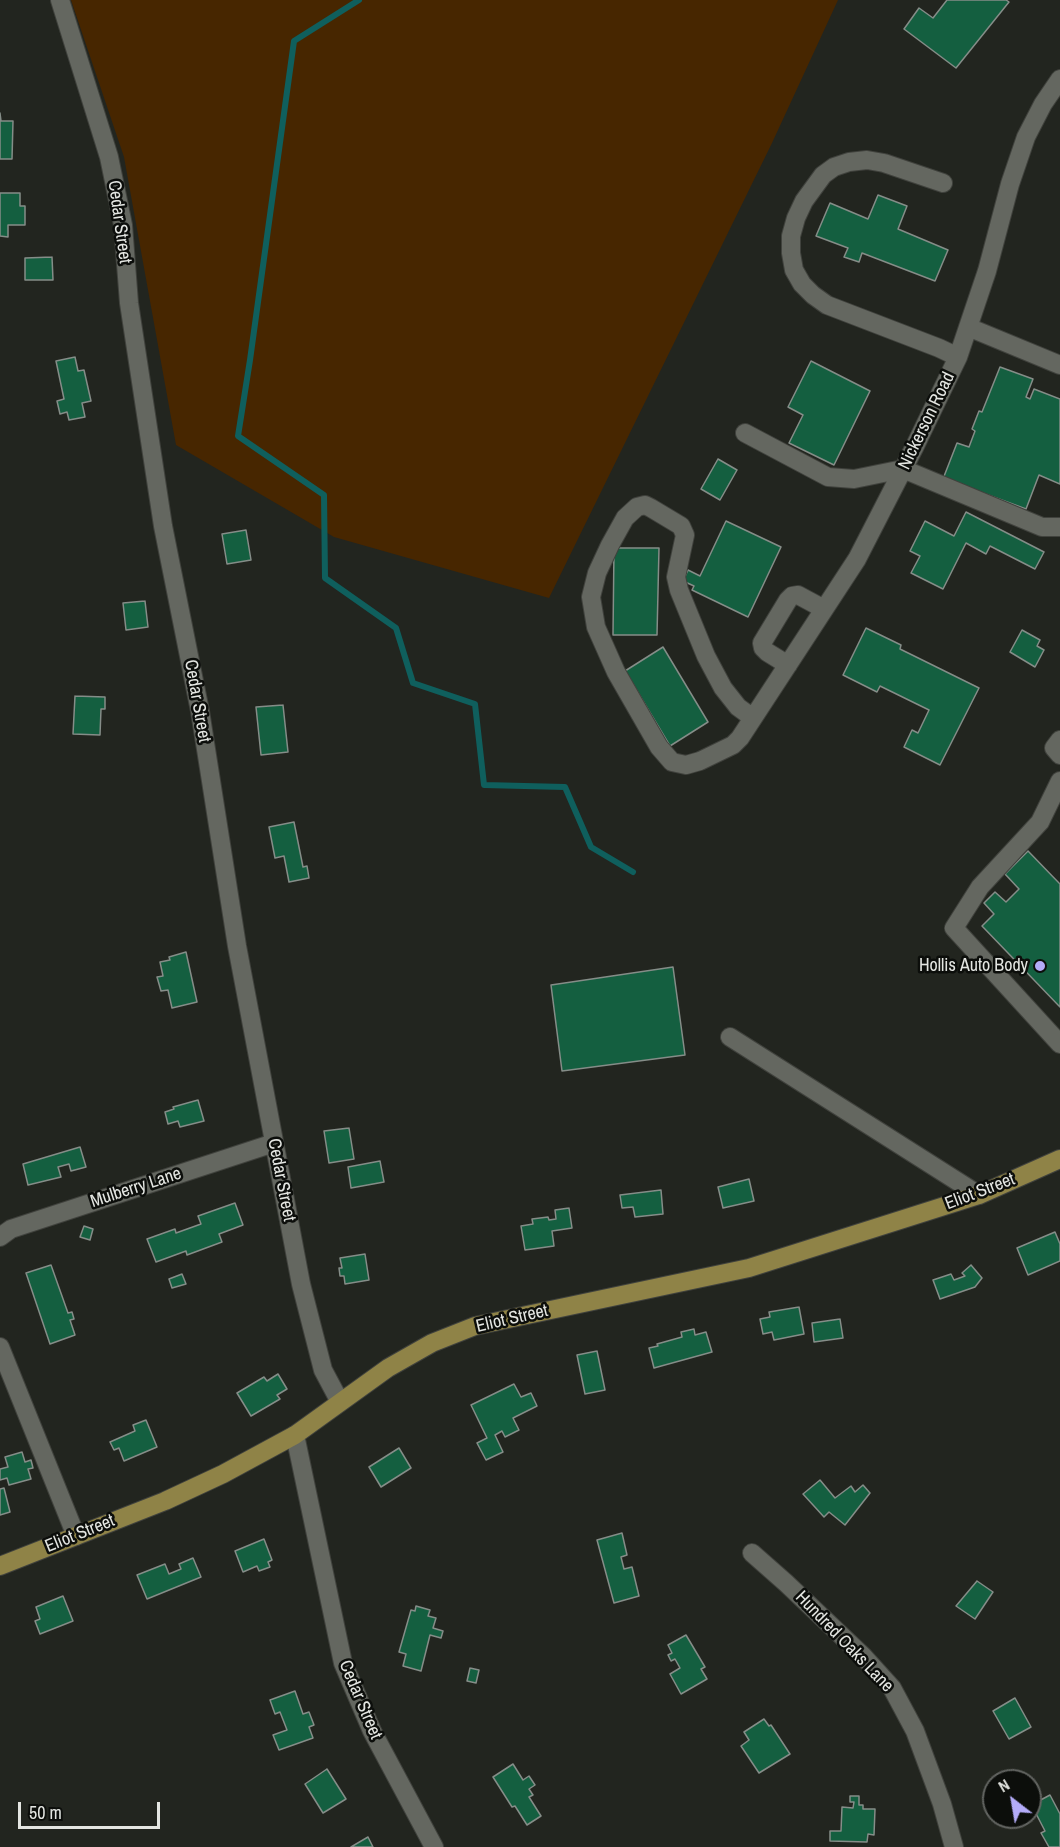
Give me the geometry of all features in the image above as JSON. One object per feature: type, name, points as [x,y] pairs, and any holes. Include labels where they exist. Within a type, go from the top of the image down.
[{"type":"main road","name":"Eliot Street","points":[[0,1566],[165,1501],[223,1474],[296,1436],[388,1368],[432,1343],[475,1326],[749,1268],[979,1195],[1060,1159]]},
{"type":"street","name":"Cedar Street","points":[[60,0],[109,158],[123,225],[129,303],[163,526],[200,711],[237,946],[303,1294],[323,1370],[340,1402]]},
{"type":"street","name":"Nickerson Road","points":[[753,718],[738,707],[723,688],[706,656],[679,590],[676,576],[684,530],[677,523],[645,505],[637,507],[625,518],[610,545],[597,573],[591,597],[596,627],[616,672],[659,747],[672,762],[686,765],[700,761],[740,738],[857,560],[958,357],[987,271],[1010,184],[1026,137],[1043,104],[1060,79]]},
{"type":"street","points":[[943,183],[867,159],[834,167],[823,175],[804,201],[791,236],[790,253],[794,270],[802,284],[813,296],[827,305],[958,357]]},
{"type":"street","points":[[968,327],[1060,365]]},
{"type":"street","points":[[745,433],[828,477],[854,479],[903,469],[1042,527],[1060,527]]},
{"type":"street","points":[[788,665],[767,652],[762,643],[788,600],[798,595],[824,609]]},
{"type":"street","points":[[1060,740],[1054,748],[1060,755]]},
{"type":"street","points":[[1060,781],[1040,822],[980,887],[954,928],[1060,1044]]},
{"type":"street","points":[[730,1037],[979,1195]]},
{"type":"street","name":"Mulberry Lane","points":[[0,1237],[11,1229],[274,1143]]},
{"type":"street","points":[[0,1347],[76,1536]]},
{"type":"street","name":"Cedar Street","points":[[296,1436],[343,1663],[372,1731],[434,1847]]},
{"type":"street","name":"Hundred Oaks Lane","points":[[752,1553],[863,1656],[892,1688],[915,1731],[942,1804],[954,1847]]},
{"type":"shaded area","points":[[71,0],[838,0],[772,143],[549,598],[334,537],[176,445],[124,157]]},
{"type":"building","points":[[947,0],[1006,0],[1009,2],[956,68],[904,29],[919,8],[933,18]]},
{"type":"building","points":[[0,113],[1,121],[13,121],[12,159],[0,159]]},
{"type":"building","points":[[0,193],[20,193],[20,206],[25,206],[25,225],[8,225],[8,237],[0,236]]},
{"type":"building","points":[[878,195],[907,206],[898,229],[948,250],[935,281],[862,253],[859,262],[844,257],[848,248],[816,236],[830,203],[868,219]]},
{"type":"building","points":[[52,257],[53,280],[25,280],[25,258]]},
{"type":"building","points":[[75,357],[78,371],[84,370],[91,401],[82,403],[85,417],[69,420],[67,412],[60,414],[57,401],[64,399],[56,361]]},
{"type":"building","points":[[811,361],[870,391],[834,465],[789,443],[803,415],[788,407]]},
{"type":"building","points":[[1000,367],[1033,379],[1026,397],[1030,399],[1034,389],[1060,399],[1060,484],[1039,475],[1026,509],[953,482],[941,484],[957,443],[969,447],[975,431],[972,429],[979,411],[982,412]]},
{"type":"building","points":[[718,459],[737,470],[720,500],[701,489]]},
{"type":"building","points":[[966,512],[1044,552],[1035,569],[990,546],[986,554],[966,543],[943,589],[911,573],[920,556],[910,551],[925,521],[954,536]]},
{"type":"building","points":[[726,521],[781,547],[748,617],[692,590],[694,586],[683,581],[688,570],[700,576]]},
{"type":"building","points":[[246,530],[251,560],[227,564],[222,534]]},
{"type":"building","points":[[614,548],[659,548],[657,635],[613,635]]},
{"type":"building","points":[[145,601],[148,627],[126,630],[123,603]]},
{"type":"building","points":[[866,628],[901,645],[900,649],[979,688],[940,765],[904,747],[912,730],[918,733],[929,710],[880,686],[877,692],[843,675]]},
{"type":"building","points":[[1022,630],[1040,640],[1037,646],[1044,650],[1035,667],[1010,652]]},
{"type":"building","points":[[663,647],[708,722],[670,746],[625,671]]},
{"type":"building","points":[[75,696],[105,697],[105,709],[101,709],[100,735],[73,734]]},
{"type":"building","points":[[283,705],[288,752],[261,755],[256,707]]},
{"type":"building","points":[[294,822],[303,867],[307,866],[309,878],[289,882],[284,856],[275,858],[269,827]]},
{"type":"building","name":"Hollis Auto Body","points":[[1028,851],[1060,884],[1060,1007],[982,926],[994,914],[984,903],[995,892],[1006,902],[1019,889],[1005,874]]},
{"type":"building","points":[[186,952],[197,1002],[172,1008],[168,990],[161,991],[157,977],[163,976],[160,962]]},
{"type":"building","points":[[673,967],[685,1055],[562,1071],[551,985]]},
{"type":"building","points":[[198,1100],[204,1121],[180,1127],[178,1121],[168,1124],[165,1112],[174,1109],[173,1107]]},
{"type":"building","points":[[349,1128],[354,1159],[329,1163],[324,1131]]},
{"type":"building","points":[[80,1147],[86,1167],[71,1171],[69,1164],[58,1167],[61,1177],[28,1185],[23,1164]]},
{"type":"building","points":[[380,1161],[384,1182],[351,1188],[348,1167]]},
{"type":"building","points":[[749,1179],[754,1201],[723,1208],[718,1187]]},
{"type":"building","points":[[661,1190],[663,1214],[635,1217],[633,1207],[622,1208],[620,1195]]},
{"type":"building","points":[[235,1203],[243,1225],[219,1234],[222,1242],[187,1255],[186,1251],[156,1262],[147,1239],[175,1229],[176,1233],[201,1224],[198,1216]]},
{"type":"building","points":[[569,1208],[572,1228],[552,1231],[554,1246],[525,1250],[521,1226],[533,1224],[532,1219],[548,1217],[549,1220],[556,1219],[555,1210]]},
{"type":"building","points":[[84,1226],[93,1229],[90,1240],[80,1237]]},
{"type":"building","points":[[1055,1232],[1060,1244],[1060,1261],[1028,1275],[1017,1248]]},
{"type":"building","points":[[365,1254],[369,1280],[345,1284],[344,1276],[340,1276],[339,1268],[342,1268],[340,1258]]},
{"type":"building","points":[[51,1265],[68,1313],[72,1312],[74,1319],[70,1320],[75,1335],[50,1344],[26,1273]]},
{"type":"building","points":[[971,1265],[982,1278],[975,1287],[940,1299],[933,1280],[951,1274],[954,1280],[965,1276],[962,1273]]},
{"type":"building","points":[[182,1274],[186,1284],[172,1288],[169,1279]]},
{"type":"building","points":[[799,1307],[804,1334],[774,1340],[772,1332],[763,1334],[760,1319],[770,1317],[769,1312]]},
{"type":"building","points":[[840,1319],[843,1338],[814,1342],[812,1323]]},
{"type":"building","points":[[694,1329],[695,1335],[706,1332],[712,1352],[654,1368],[649,1348],[682,1337],[681,1332]]},
{"type":"building","points":[[597,1351],[605,1390],[585,1394],[577,1355]]},
{"type":"building","points":[[278,1374],[287,1389],[277,1395],[280,1399],[251,1416],[237,1393],[264,1377],[267,1381]]},
{"type":"building","points":[[514,1384],[521,1397],[531,1393],[537,1406],[513,1418],[519,1430],[505,1437],[502,1431],[495,1435],[503,1452],[486,1460],[477,1443],[487,1438],[471,1405]]},
{"type":"building","points":[[146,1420],[157,1447],[124,1461],[119,1448],[114,1450],[110,1442],[135,1431],[133,1425]]},
{"type":"building","points":[[399,1448],[411,1468],[381,1487],[369,1467]]},
{"type":"building","points":[[22,1452],[25,1462],[31,1460],[33,1468],[28,1469],[31,1479],[9,1485],[7,1478],[0,1480],[0,1469],[8,1467],[5,1457]]},
{"type":"building","points":[[820,1480],[835,1498],[851,1486],[855,1492],[863,1485],[870,1493],[845,1525],[829,1512],[824,1517],[803,1494]]},
{"type":"building","points":[[4,1488],[10,1512],[0,1515],[0,1489]]},
{"type":"building","points":[[622,1533],[627,1555],[621,1557],[624,1569],[632,1567],[639,1596],[614,1603],[597,1540]]},
{"type":"building","points":[[264,1539],[272,1560],[268,1562],[270,1567],[259,1571],[257,1566],[243,1572],[235,1551]]},
{"type":"building","points":[[193,1558],[201,1577],[147,1599],[137,1575],[165,1564],[169,1574],[181,1569],[179,1564]]},
{"type":"building","points":[[977,1581],[993,1592],[975,1619],[956,1606]]},
{"type":"building","points":[[63,1596],[73,1621],[40,1634],[35,1621],[40,1619],[36,1607]]},
{"type":"building","points":[[416,1606],[430,1610],[428,1616],[436,1618],[433,1628],[443,1631],[441,1638],[430,1635],[421,1671],[403,1666],[406,1654],[399,1652],[411,1610],[415,1611]]},
{"type":"building","points":[[686,1635],[705,1667],[701,1669],[707,1679],[681,1694],[670,1674],[680,1668],[675,1659],[671,1661],[668,1655],[672,1653],[668,1645]]},
{"type":"building","points":[[470,1668],[479,1670],[476,1683],[467,1681]]},
{"type":"building","points":[[295,1691],[303,1714],[309,1712],[314,1725],[309,1727],[313,1738],[279,1750],[273,1735],[287,1730],[280,1712],[275,1714],[270,1700]]},
{"type":"building","points":[[1015,1698],[1031,1727],[1009,1739],[993,1711]]},
{"type":"building","points":[[764,1719],[769,1726],[771,1725],[790,1754],[759,1773],[741,1746],[749,1740],[744,1732]]},
{"type":"building","points":[[513,1764],[523,1780],[529,1776],[535,1785],[529,1789],[533,1795],[529,1797],[541,1816],[527,1825],[515,1806],[512,1807],[493,1777]]},
{"type":"building","points":[[327,1769],[346,1799],[323,1813],[305,1784]]},
{"type":"building","points":[[1050,1795],[1060,1814],[1060,1847],[1049,1847],[1041,1833],[1045,1831],[1042,1825],[1042,1799]]},
{"type":"building","points":[[850,1796],[859,1796],[859,1805],[863,1805],[863,1809],[875,1809],[874,1835],[868,1834],[867,1842],[830,1841],[830,1831],[841,1831],[842,1807],[853,1808],[854,1802],[850,1802]]},
{"type":"building","points":[[368,1837],[373,1847],[351,1847]]},
{"type":"waterway","points":[[359,0],[294,41],[238,436],[324,495],[325,578],[396,628],[413,683],[475,704],[484,785],[565,787],[591,847],[633,872]]},
{"type":"place","name":"Hollis Auto Body","points":[[1040,966]]}]
